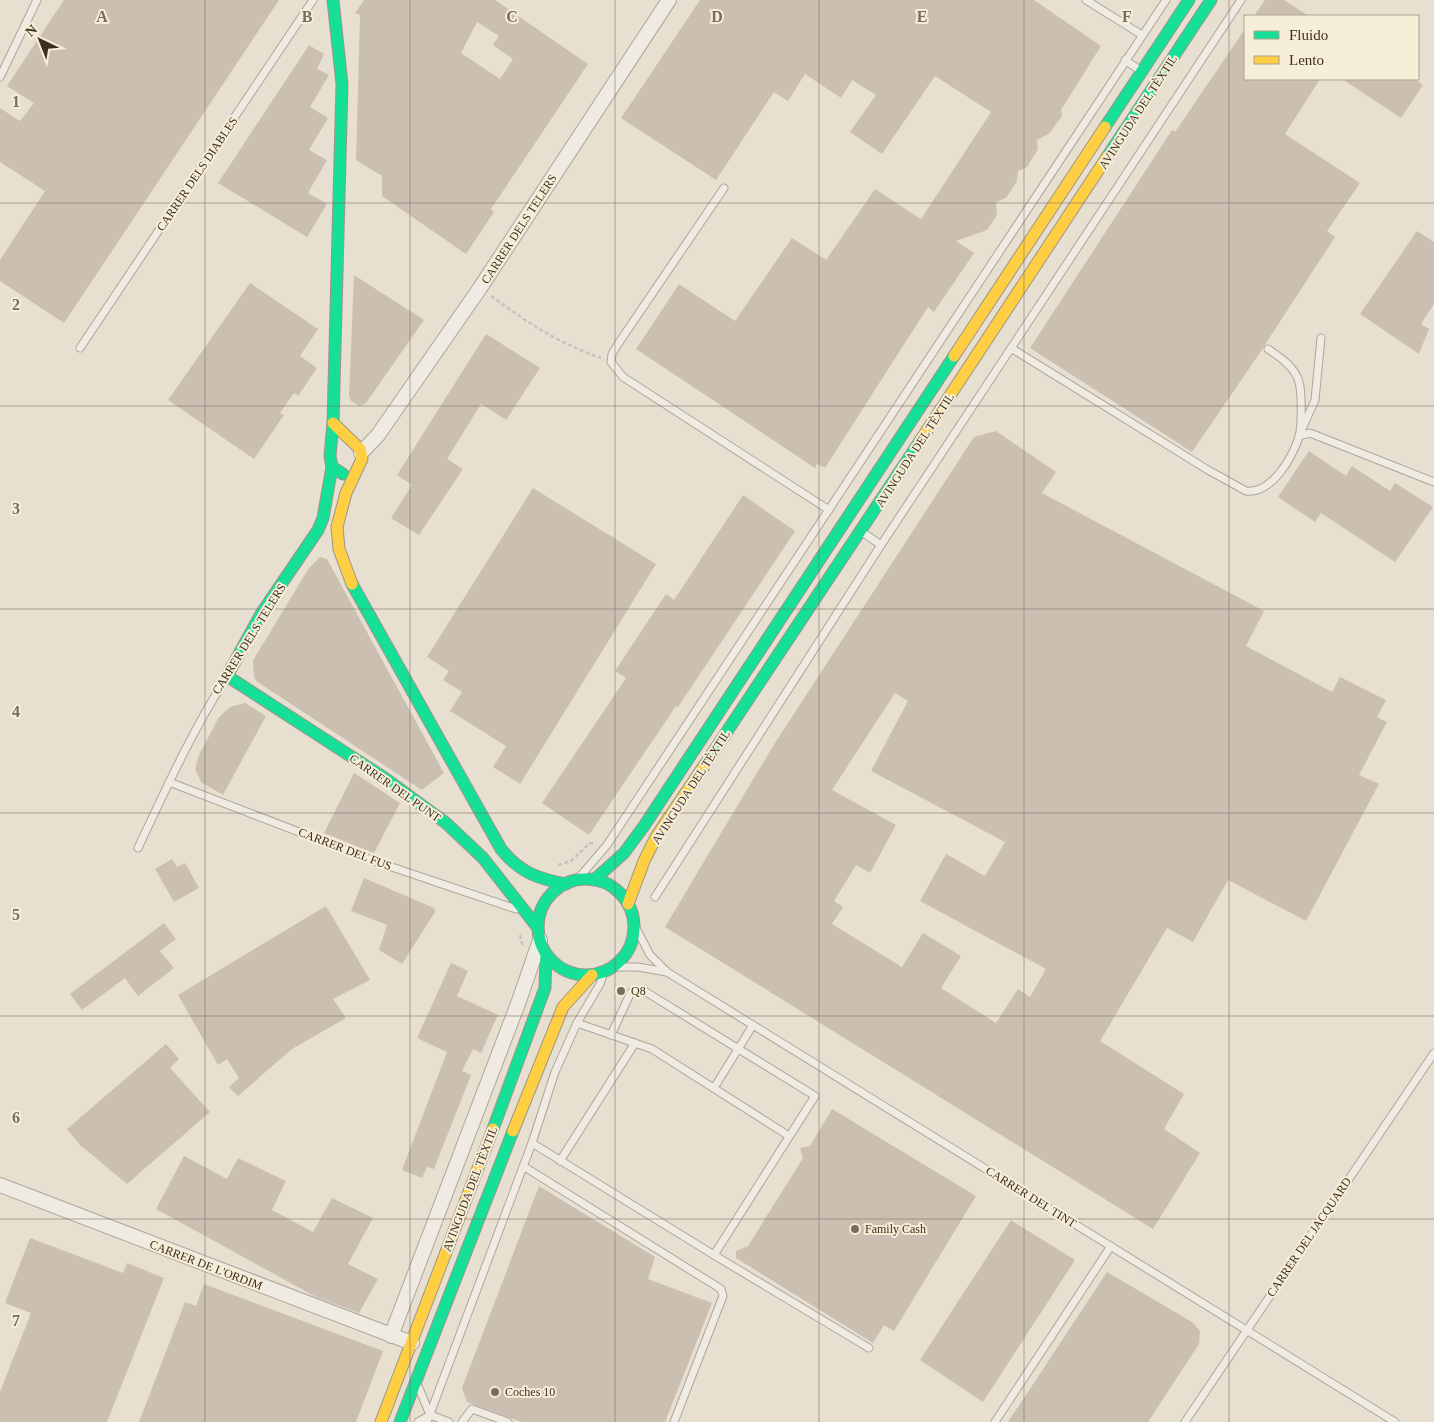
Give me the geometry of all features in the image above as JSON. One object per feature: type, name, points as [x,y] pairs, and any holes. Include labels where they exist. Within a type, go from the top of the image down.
[{"type":"street","points":[[333,0],[342,84],[333,423],[330,456],[332,467],[344,474],[354,472]]},
{"type":"street","name":"CARRER DELS TELERS","points":[[356,448],[378,435],[480,288],[669,0]]},
{"type":"street","name":"AVINGUDA DEL TÈXTIL","points":[[594,880],[624,853],[644,826],[1189,0]]},
{"type":"street","name":"AVINGUDA DEL TÈXTIL","points":[[628,904],[644,861],[656,837],[861,531],[1211,0]]},
{"type":"street","points":[[333,423],[356,448],[361,465],[354,472],[338,518],[336,530],[339,555],[493,838],[508,859],[518,868],[537,879],[566,884]]},
{"type":"street","points":[[332,450],[340,443],[356,448]]},
{"type":"street","name":"CARRER DELS TELERS","points":[[227,676],[262,614],[306,550],[323,518],[332,467]]},
{"type":"street","points":[[306,550],[316,546],[324,546],[339,555]]},
{"type":"street","name":"CARRER DEL PUNT","points":[[227,676],[418,802],[474,848],[539,934]]},
{"type":"street","points":[[391,1336],[519,1001],[539,934],[540,914],[546,902],[554,892],[566,884],[577,880],[594,880],[614,888],[628,904],[634,924],[629,948],[603,971],[579,974],[566,971],[555,964],[546,954],[539,934]]},
{"type":"street","name":"AVINGUDA DEL TÈXTIL","points":[[381,1422],[534,1021],[545,988],[546,954]]},
{"type":"street","name":"AVINGUDA DEL TÈXTIL","points":[[400,1422],[552,1030],[563,1007],[580,985],[603,971]]},
{"type":"street","name":"CARRER DE L'ORDIM","points":[[0,1185],[412,1343]]},
{"type":"lane","points":[[0,77],[37,0]]},
{"type":"lane","name":"CARRER DELS DIABLES","points":[[80,348],[313,0]]},
{"type":"lane","points":[[1086,0],[1142,36]]},
{"type":"lane","points":[[577,880],[607,845],[1166,0]]},
{"type":"lane","points":[[655,897],[881,545],[1241,0]]},
{"type":"lane","points":[[1125,60],[1142,72]]},
{"type":"lane","points":[[724,188],[618,344],[612,354],[611,362],[623,377],[829,510]]},
{"type":"lane","points":[[1011,348],[1208,470],[1246,491],[1259,491],[1271,482],[1285,464],[1315,400],[1321,338]]},
{"type":"lane","points":[[1268,349],[1289,365],[1299,382],[1299,436]]},
{"type":"lane","points":[[1299,436],[1310,433],[1434,482]]},
{"type":"lane","points":[[861,531],[881,545]]},
{"type":"lane","name":"CARRER DELS TELERS","points":[[138,848],[197,723],[227,676]]},
{"type":"lane","name":"CARRER DEL FUS","points":[[169,782],[378,862],[523,912]]},
{"type":"lane","points":[[634,924],[650,955],[667,972]]},
{"type":"lane","points":[[429,1418],[532,1143],[555,1072],[577,1024],[600,984],[603,971],[638,967],[667,972]]},
{"type":"lane","name":"CARRER DEL TINT","points":[[667,972],[1395,1422]]},
{"type":"lane","points":[[611,1035],[631,992],[646,992],[815,1096],[714,1255]]},
{"type":"lane","points":[[577,1024],[652,1049],[789,1136]]},
{"type":"lane","points":[[714,1088],[753,1025]]},
{"type":"lane","points":[[560,1161],[635,1043]]},
{"type":"lane","name":"CARRER DEL JACQUARD","points":[[1185,1422],[1434,1053]]},
{"type":"lane","points":[[532,1143],[869,1348]]},
{"type":"lane","points":[[523,1166],[721,1289],[723,1296],[674,1422]]},
{"type":"lane","points":[[995,1422],[1111,1246]]},
{"type":"lane","points":[[416,1382],[429,1418]]},
{"type":"lane","points":[[462,1422],[472,1409],[508,1422]]},
{"type":"lane","points":[[418,1422],[429,1418],[449,1422]]},
{"type":"path","points":[[480,288],[545,334],[571,348],[611,362]]},
{"type":"building","points":[[64,0],[279,0],[64,323],[0,281],[0,260],[45,191],[0,162],[0,108],[20,121],[34,103],[7,86]]},
{"type":"building","points":[[364,0],[495,0],[588,64],[491,209],[494,212],[466,254],[382,196],[382,176],[356,160],[360,15],[355,13]],"holes":[[[477,22],[499,36],[493,45],[513,59],[500,79],[461,53]]]},
{"type":"building","points":[[700,0],[1034,0],[1101,46],[1061,110],[1062,116],[1049,134],[1037,140],[1038,149],[1027,167],[1018,171],[1017,181],[1006,198],[996,202],[997,215],[987,230],[956,241],[974,253],[934,312],[928,307],[825,468],[817,464],[815,468],[636,349],[679,284],[735,321],[792,238],[826,260],[875,189],[921,219],[991,112],[935,76],[882,154],[850,132],[876,95],[852,80],[841,98],[805,74],[788,101],[774,92],[716,180],[621,118]]},
{"type":"building","points":[[1265,0],[1284,0],[1307,15],[1255,15]]},
{"type":"building","points":[[1244,30],[1244,80],[1319,80],[1285,134],[1360,183],[1327,231],[1335,237],[1259,354],[1192,452],[1030,348],[1172,130],[1175,132]]},
{"type":"building","points":[[309,45],[324,54],[317,69],[329,75],[310,107],[328,118],[309,150],[327,160],[308,193],[327,204],[307,237],[218,183]]},
{"type":"building","points":[[1344,80],[1416,80],[1423,85],[1401,118]]},
{"type":"building","points":[[1417,231],[1434,242],[1434,304],[1421,324],[1429,329],[1419,354],[1360,314]]},
{"type":"building","points":[[354,275],[424,320],[366,403],[360,406],[351,401],[349,395]]},
{"type":"building","points":[[250,283],[318,329],[300,356],[317,368],[298,396],[294,393],[280,413],[284,415],[254,459],[168,400]]},
{"type":"building","points":[[486,334],[540,368],[506,420],[481,404],[447,459],[463,469],[419,535],[391,518],[412,485],[397,475]]},
{"type":"building","points":[[996,431],[1056,472],[1042,493],[1264,611],[1246,646],[1332,692],[1340,677],[1386,700],[1377,717],[1387,722],[1359,775],[1379,784],[1306,921],[1228,880],[1193,942],[1167,928],[1100,1041],[1184,1094],[1164,1129],[1200,1153],[1153,1229],[665,927],[773,746],[974,437]],"holes":[[[895,693],[908,701],[871,771],[1005,842],[985,876],[946,854],[920,901],[1046,969],[1030,997],[1018,989],[996,1023],[941,988],[961,956],[923,933],[902,967],[832,924],[843,907],[834,901],[856,865],[870,873],[896,825],[832,790]]]},
{"type":"building","points":[[1309,451],[1346,476],[1352,466],[1390,491],[1395,483],[1433,507],[1395,562],[1321,513],[1315,522],[1278,497]]},
{"type":"building","points":[[533,488],[656,564],[520,784],[493,767],[506,746],[450,711],[462,692],[443,680],[449,671],[427,657]]},
{"type":"building","points":[[743,495],[795,531],[678,707],[676,706],[589,835],[542,803],[626,678],[615,671],[666,594],[674,600]]},
{"type":"building","points":[[320,557],[327,559],[444,773],[422,790],[256,681],[254,677],[253,661],[255,657],[309,568]]},
{"type":"building","points":[[245,703],[266,716],[223,795],[201,782],[195,769],[199,755],[219,717],[230,707]]},
{"type":"building","points":[[354,773],[400,803],[374,853],[324,833]]},
{"type":"building","points":[[172,859],[177,867],[185,863],[199,888],[174,902],[155,869]]},
{"type":"building","points":[[364,878],[434,908],[435,912],[402,964],[379,950],[387,925],[351,911]]},
{"type":"building","points":[[326,906],[370,980],[333,999],[346,1018],[292,1049],[238,1096],[229,1087],[239,1078],[227,1059],[218,1065],[178,995]]},
{"type":"building","points":[[164,923],[176,939],[160,951],[174,968],[138,996],[125,978],[82,1010],[70,994]]},
{"type":"building","points":[[451,963],[468,971],[457,996],[498,1015],[481,1053],[473,1049],[462,1071],[471,1075],[434,1169],[427,1167],[422,1178],[402,1170],[447,1052],[417,1038]]},
{"type":"building","points":[[166,1044],[179,1059],[170,1068],[210,1112],[127,1184],[80,1145],[67,1129]]},
{"type":"building","points":[[832,1109],[976,1196],[894,1331],[884,1325],[873,1343],[736,1258],[736,1251],[748,1246],[803,1158],[800,1148],[810,1146]]},
{"type":"building","points":[[184,1156],[227,1179],[238,1158],[286,1181],[272,1210],[313,1232],[332,1198],[373,1218],[348,1264],[378,1279],[359,1313],[316,1297],[156,1209]]},
{"type":"building","points":[[539,1186],[655,1257],[648,1279],[712,1303],[665,1422],[522,1422],[467,1402],[462,1388]]},
{"type":"building","points":[[1011,1220],[1075,1260],[983,1402],[920,1360]]},
{"type":"building","points":[[30,1238],[123,1273],[127,1263],[164,1278],[107,1422],[0,1422],[0,1392],[31,1313],[5,1303]]},
{"type":"building","points":[[1107,1272],[1192,1322],[1200,1331],[1199,1344],[1148,1422],[1008,1422]]},
{"type":"building","points":[[204,1284],[383,1351],[356,1422],[139,1422],[185,1302],[196,1306]]},
{"type":"traffic: fast","points":[[333,0],[342,84],[333,423],[330,456],[332,467],[343,474]]},
{"type":"traffic: fast","points":[[1105,127],[1189,0]]},
{"type":"traffic: fast","points":[[1107,157],[1211,0]]},
{"type":"traffic: fast","points":[[594,880],[624,853],[644,826],[954,356]]},
{"type":"traffic: fast","points":[[704,766],[920,441]]},
{"type":"traffic: fast","points":[[332,467],[323,518],[318,530],[261,614],[227,676],[386,779],[446,823],[483,858],[538,928]]},
{"type":"traffic: fast","points":[[352,584],[501,849],[522,869],[538,877],[566,884]]},
{"type":"traffic: fast","points":[[586,879],[604,883],[620,893],[630,909],[634,927],[630,945],[620,961],[604,971],[586,975],[568,971],[552,961],[542,945],[538,927],[542,909],[552,893],[568,883],[586,879]]},
{"type":"traffic: fast","points":[[493,1129],[545,988],[546,954]]},
{"type":"traffic: fast","points":[[400,1422],[513,1131]]},
{"type":"traffic: slow","points":[[954,356],[1105,127]]},
{"type":"traffic: slow","points":[[920,441],[1107,157]]},
{"type":"traffic: slow","points":[[333,423],[360,449],[362,459],[346,493],[337,527],[339,549],[352,584]]},
{"type":"traffic: slow","points":[[628,904],[644,861],[656,837],[704,766]]},
{"type":"traffic: slow","points":[[513,1131],[563,1007],[592,975]]},
{"type":"traffic: slow","points":[[381,1422],[493,1129]]},
{"type":"place","name":"Q8","points":[[621,991]]},
{"type":"place","name":"Family Cash","points":[[855,1229]]},
{"type":"place","name":"Coches 10","points":[[495,1392]]}]
